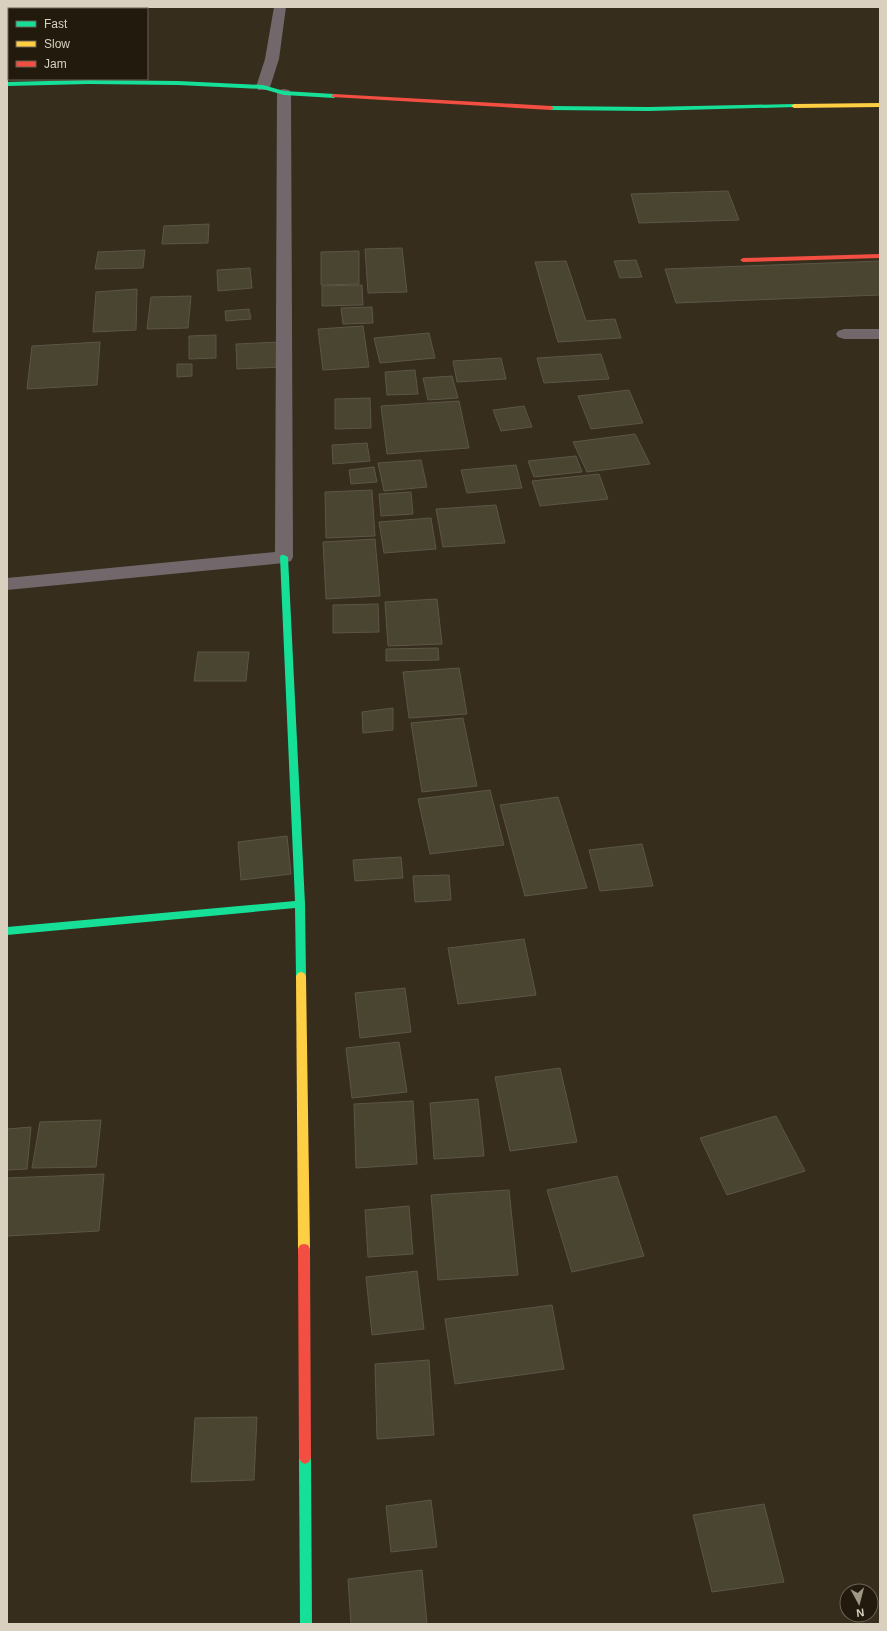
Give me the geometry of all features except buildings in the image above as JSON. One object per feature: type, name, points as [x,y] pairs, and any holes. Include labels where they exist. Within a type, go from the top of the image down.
[{"type":"street","points":[[263,87],[272,59],[280,7]]},
{"type":"street","points":[[7,84],[90,82],[171,83],[263,87],[284,93],[550,108],[648,109],[880,105]]},
{"type":"street","points":[[284,93],[284,557],[300,904],[306,1624]]},
{"type":"street","points":[[743,260],[880,256]]},
{"type":"street","points":[[844,334],[880,334]]},
{"type":"street","points":[[7,584],[284,557]]},
{"type":"street","points":[[7,931],[300,904]]},
{"type":"traffic: fast","points":[[7,84],[89,82],[178,83],[263,87],[284,93],[334,96]]},
{"type":"traffic: fast","points":[[551,108],[648,109],[794,106]]},
{"type":"traffic: fast","points":[[284,557],[300,904],[301,976]]},
{"type":"traffic: fast","points":[[7,931],[300,904]]},
{"type":"traffic: fast","points":[[305,1458],[306,1624]]},
{"type":"traffic: slow","points":[[794,106],[880,105]]},
{"type":"traffic: slow","points":[[301,976],[304,1249]]},
{"type":"traffic: jam","points":[[334,96],[551,108]]},
{"type":"traffic: jam","points":[[743,260],[880,256]]},
{"type":"traffic: jam","points":[[304,1249],[305,1458]]}]
